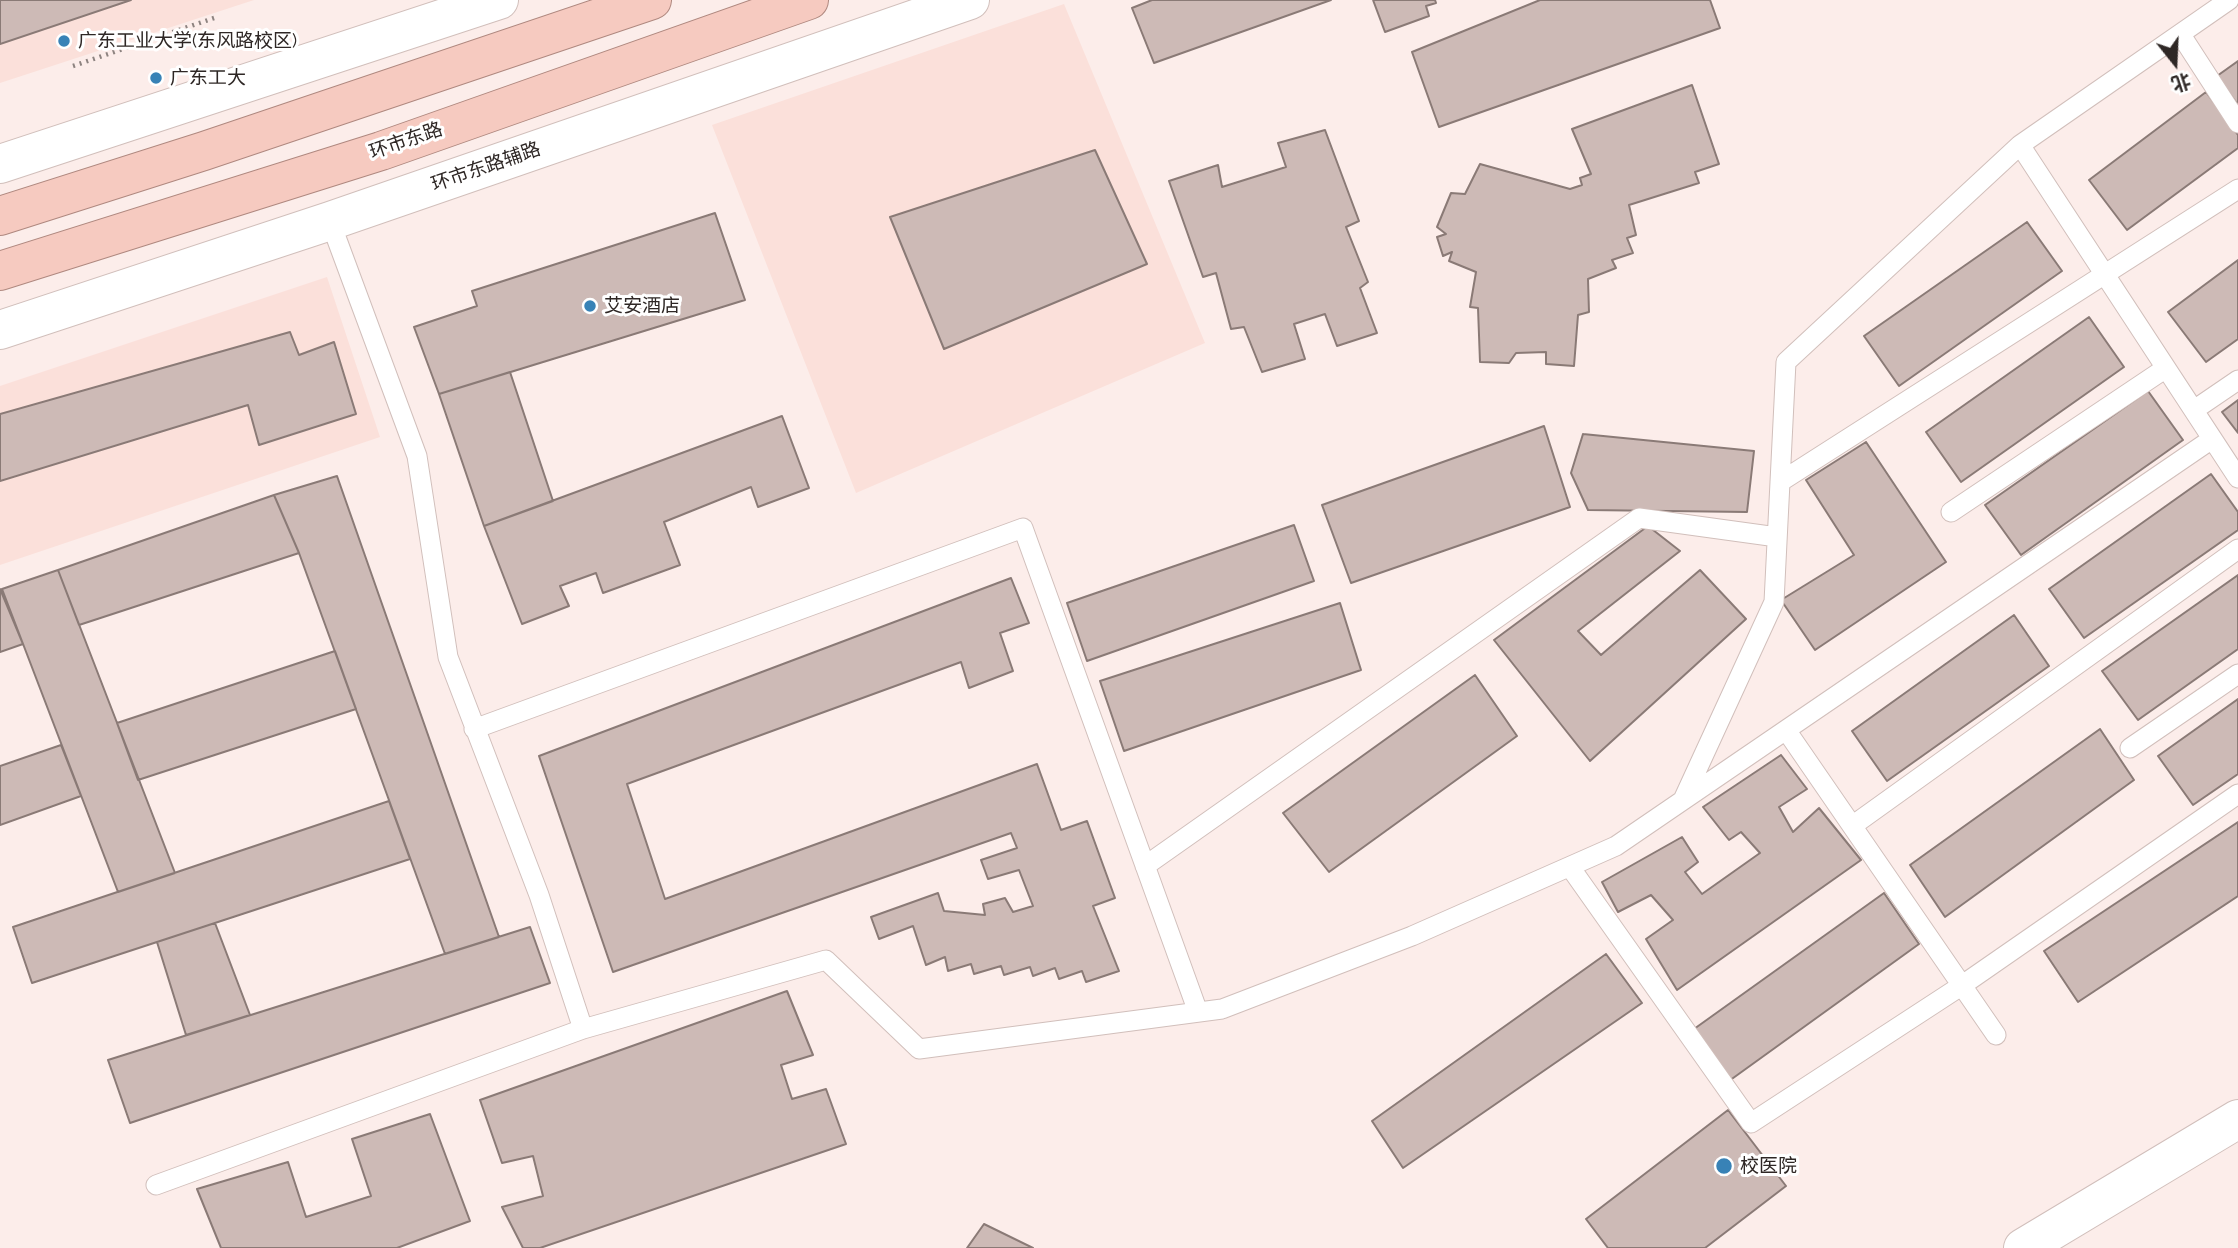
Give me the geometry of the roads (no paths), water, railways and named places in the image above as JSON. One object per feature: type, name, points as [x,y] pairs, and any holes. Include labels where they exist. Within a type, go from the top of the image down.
[{"type":"highway","points":[[0,216],[204,151],[652,0]]},
{"type":"highway","name":"环市东路","points":[[0,271],[381,151],[809,0]]},
{"type":"main road","points":[[0,164],[499,0]]},
{"type":"main road","name":"环市东路辅路","points":[[0,330],[330,221],[970,0]]},
{"type":"main road","points":[[2023,1248],[2238,1119]]},
{"type":"lane","points":[[1682,802],[1773,602],[1786,362],[2020,145],[2229,0]]},
{"type":"lane","points":[[2181,35],[2238,123]]},
{"type":"lane","points":[[2020,145],[2238,478]]},
{"type":"lane","points":[[1780,482],[2238,189]]},
{"type":"lane","points":[[330,221],[417,456],[448,656],[539,895],[583,1029]]},
{"type":"lane","points":[[1951,512],[2166,368]]},
{"type":"lane","points":[[2194,411],[2238,380]]},
{"type":"lane","points":[[156,1185],[583,1029],[826,960],[919,1049],[1222,1009],[1412,936],[1616,846],[2212,439]]},
{"type":"lane","points":[[1145,866],[1639,519],[1777,537]]},
{"type":"lane","points":[[474,729],[1023,528],[1198,1012]]},
{"type":"lane","points":[[1852,826],[2238,549]]},
{"type":"lane","points":[[2130,748],[2238,674]]},
{"type":"lane","points":[[1786,730],[1996,1035]]},
{"type":"lane","points":[[1570,867],[1751,1123],[1961,986],[2238,794]]},
{"type":"place","name":"广东工业大学(东风路校区)","points":[[64,41]]},
{"type":"place","name":"广东工大","points":[[156,78]]},
{"type":"place","name":"艾安酒店","points":[[590,306]]},
{"type":"place","name":"校医院","points":[[1724,1166]]}]
